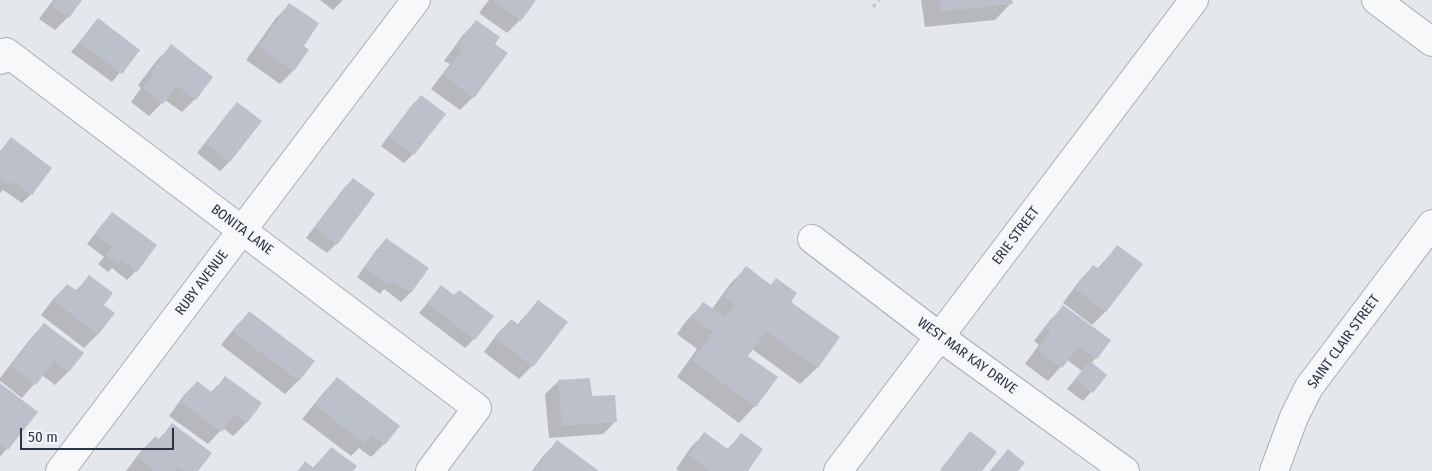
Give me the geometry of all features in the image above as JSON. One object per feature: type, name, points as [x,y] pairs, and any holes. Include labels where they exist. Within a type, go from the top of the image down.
[{"type":"street","name":"RUBY AVENUE","points":[[60,471],[416,0]]},
{"type":"street","name":"ERIE STREET","points":[[838,471],[1194,0]]},
{"type":"street","points":[[1376,0],[1432,42]]},
{"type":"street","name":"BONITA LANE","points":[[3,56],[242,230],[477,408],[430,471]]},
{"type":"street","name":"SAINT CLAIR STREET","points":[[1274,471],[1294,417],[1309,387],[1432,224]]},
{"type":"street","name":"WEST MAR KAY DRIVE","points":[[812,239],[940,337],[1125,471]]},
{"type":"path","points":[[873,7],[879,0]]},
{"type":"building","points":[[56,0],[82,0],[69,18],[52,6]]},
{"type":"building","points":[[493,0],[536,0],[521,21]]},
{"type":"building","points":[[939,0],[1012,0],[1013,4],[941,11]]},
{"type":"building","points":[[289,3],[319,23],[304,46],[309,50],[294,71],[259,47]]},
{"type":"building","points":[[98,18],[140,50],[122,74],[79,42]]},
{"type":"building","points":[[476,20],[500,37],[495,44],[508,53],[474,98],[443,75],[462,51],[456,47]]},
{"type":"building","points":[[171,44],[213,77],[196,100],[177,86],[163,104],[143,88],[153,74],[151,72]]},
{"type":"building","points":[[421,95],[446,114],[414,155],[389,136]]},
{"type":"building","points":[[237,102],[262,121],[230,162],[205,143]]},
{"type":"building","points":[[11,137],[52,168],[32,195],[13,181],[9,185],[0,178],[0,152]]},
{"type":"building","points":[[353,178],[375,194],[337,245],[315,228]]},
{"type":"building","points":[[112,212],[157,245],[137,272],[121,260],[118,264],[106,255],[112,247],[95,235]]},
{"type":"building","points":[[386,238],[429,268],[411,293],[393,281],[390,285],[365,268]]},
{"type":"building","points":[[1117,245],[1143,264],[1106,312],[1075,289],[1093,265],[1099,269]]},
{"type":"building","points":[[746,266],[771,285],[776,278],[797,293],[791,302],[840,337],[818,368],[766,331],[748,356],[778,377],[756,407],[692,361],[713,332],[692,317],[703,302],[725,317],[734,304],[724,297]]},
{"type":"building","points":[[89,275],[113,293],[104,305],[115,313],[98,335],[54,301],[67,284],[77,291]]},
{"type":"building","points":[[441,285],[454,295],[459,290],[494,316],[475,340],[427,303]]},
{"type":"building","points":[[538,300],[568,322],[533,367],[496,338],[511,319],[519,325]]},
{"type":"building","points":[[1063,305],[1111,340],[1097,359],[1079,346],[1062,368],[1038,350],[1051,332],[1046,328]]},
{"type":"building","points":[[249,311],[315,361],[299,381],[233,332]]},
{"type":"building","points":[[44,323],[84,353],[69,372],[54,361],[36,385],[11,366]]},
{"type":"building","points":[[1090,361],[1107,375],[1093,393],[1075,379]]},
{"type":"building","points":[[225,376],[262,403],[247,423],[234,414],[222,432],[181,402],[197,381],[213,393]]},
{"type":"building","points":[[337,377],[400,426],[385,445],[372,435],[365,444],[315,405]]},
{"type":"building","points":[[590,378],[592,396],[615,395],[617,422],[562,426],[558,380]]},
{"type":"building","points":[[0,383],[38,412],[8,450],[0,444]]},
{"type":"building","points":[[172,423],[212,453],[198,471],[184,471],[178,467],[175,471],[155,471],[138,458],[155,436],[160,440]]},
{"type":"building","points":[[970,431],[997,452],[982,471],[940,470]]},
{"type":"building","points":[[704,432],[729,450],[741,433],[763,449],[748,471],[711,471],[688,455]]},
{"type":"building","points":[[557,440],[599,471],[534,471]]},
{"type":"building","points":[[331,447],[357,466],[353,471],[298,471],[305,461],[315,469]]},
{"type":"building","points":[[1008,449],[1025,463],[1018,471],[998,471],[993,468]]}]
